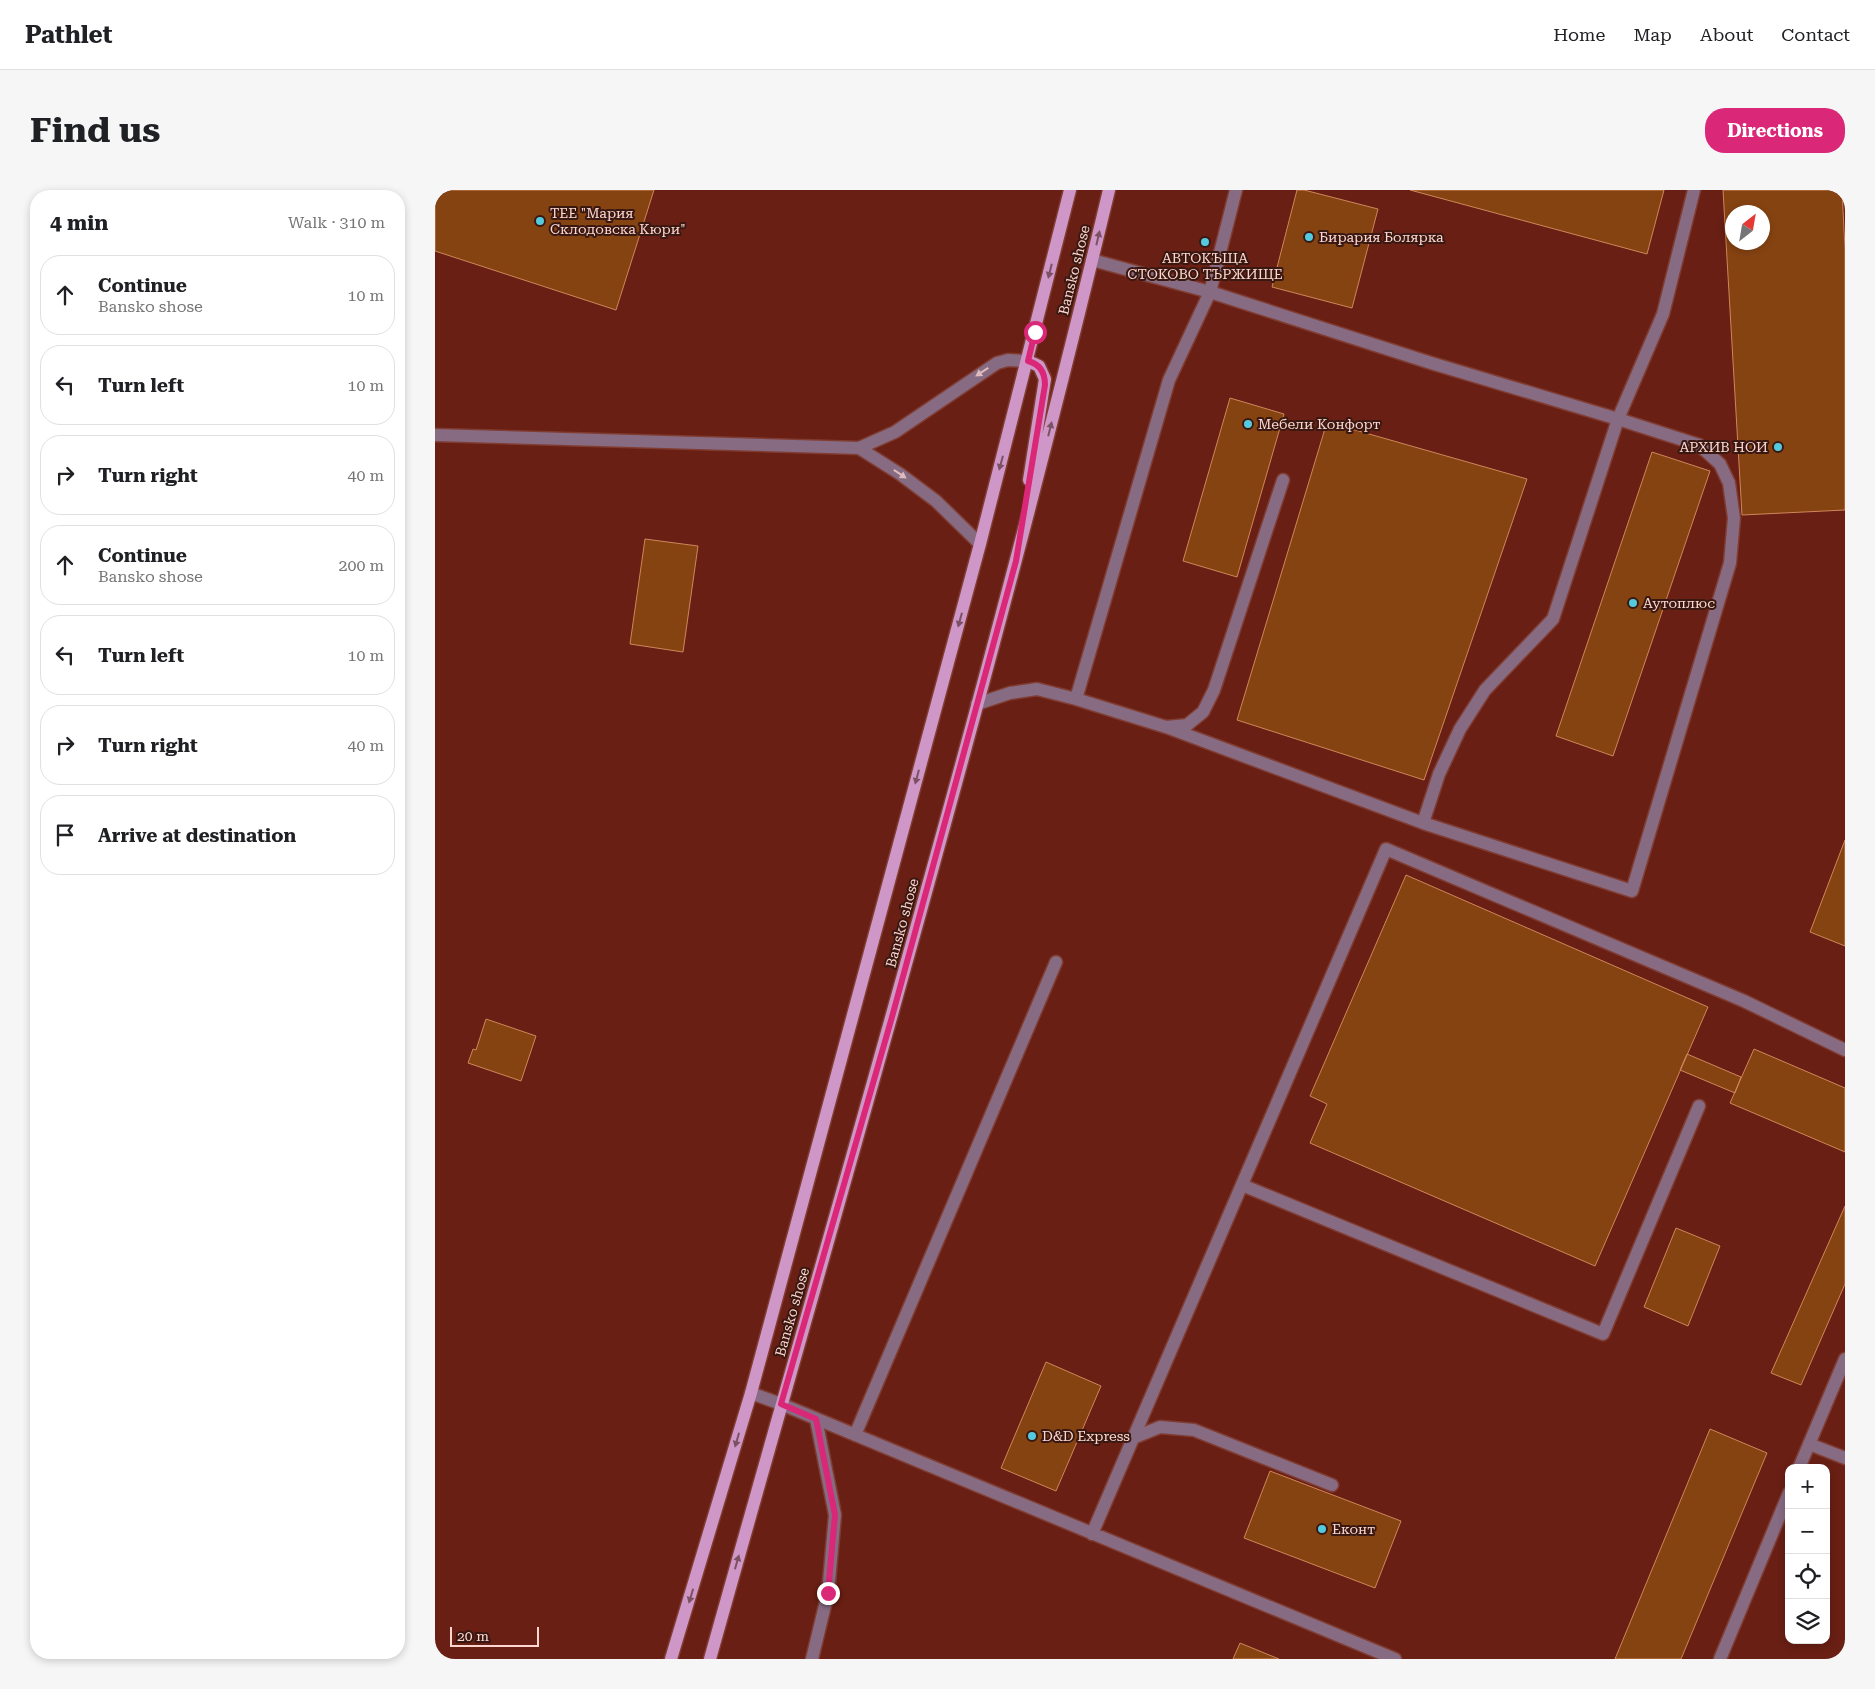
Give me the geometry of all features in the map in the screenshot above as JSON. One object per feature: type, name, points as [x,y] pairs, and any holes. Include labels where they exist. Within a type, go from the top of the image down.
[{"type":"main road","name":"Bansko shose","points":[[671,1659],[751,1393],[980,544],[1070,190]]},
{"type":"main road","name":"Bansko shose","points":[[710,1659],[892,1017],[1016,561],[1109,190]]},
{"type":"main road","points":[[1016,561],[1045,385],[1042,369],[1034,362],[1028,361]]},
{"type":"street","points":[[1076,699],[1169,380],[1210,292],[1236,190]]},
{"type":"street","points":[[1423,823],[1439,774],[1460,728],[1485,690],[1553,619],[1618,419],[1663,314],[1694,190]]},
{"type":"street","points":[[977,704],[1010,693],[1037,689],[1076,699],[1167,727],[1423,823],[1632,891],[1730,563],[1734,518],[1729,483],[1720,464],[1699,445],[1431,363],[1210,292],[1092,260]]},
{"type":"street","points":[[435,435],[859,448],[895,432],[997,363],[1008,360],[1028,361]]},
{"type":"street","points":[[859,448],[900,474],[937,501],[980,544]]},
{"type":"street","points":[[1167,727],[1187,725],[1203,712],[1215,690],[1283,480]]},
{"type":"street","points":[[1092,1534],[1386,849],[1735,997],[1845,1050]]},
{"type":"street","points":[[855,1435],[1056,962]]},
{"type":"street","points":[[1242,1185],[1603,1334],[1699,1106]]},
{"type":"street","points":[[1801,1464],[1845,1359]]},
{"type":"street","points":[[751,1393],[1395,1659]]},
{"type":"street","points":[[812,1659],[828,1593],[835,1515],[816,1419]]},
{"type":"street","points":[[1133,1438],[1159,1427],[1194,1430],[1332,1485]]},
{"type":"street","points":[[1809,1444],[1845,1458]]},
{"type":"street","points":[[1720,1659],[1785,1503]]},
{"type":"building","name":"ТЕЕ \"Мария Склодовска Кюри\"","points":[[435,190],[654,190],[616,310],[435,251]]},
{"type":"building","points":[[1297,190],[1304,190],[1378,209],[1352,308],[1272,287]]},
{"type":"building","points":[[1410,190],[1664,190],[1647,254]]},
{"type":"building","points":[[1723,190],[1842,190],[1845,249],[1845,510],[1742,515],[1727,250],[1770,250],[1770,205],[1725,205],[1725,224]]},
{"type":"building","points":[[1230,398],[1284,414],[1237,577],[1183,561]]},
{"type":"building","points":[[1327,422],[1527,479],[1424,780],[1237,720]]},
{"type":"building","name":"Аутоплюс","points":[[1652,452],[1710,471],[1613,756],[1556,736]]},
{"type":"building","points":[[645,539],[698,546],[683,652],[630,644]]},
{"type":"building","points":[[1845,840],[1845,946],[1810,932]]},
{"type":"building","points":[[1406,875],[1708,1007],[1595,1266],[1310,1143],[1327,1104],[1310,1096]]},
{"type":"building","points":[[486,1019],[536,1036],[521,1081],[468,1063],[473,1049],[476,1050]]},
{"type":"building","points":[[1754,1049],[1845,1088],[1845,1152],[1730,1103]]},
{"type":"building","points":[[1687,1054],[1741,1077],[1735,1093],[1680,1070]]},
{"type":"building","points":[[1845,1206],[1845,1284],[1801,1385],[1771,1373]]},
{"type":"building","points":[[1676,1228],[1720,1246],[1688,1326],[1644,1307]]},
{"type":"building","points":[[1046,1362],[1101,1386],[1056,1491],[1001,1468]]},
{"type":"building","points":[[1710,1429],[1767,1453],[1681,1659],[1615,1659]]},
{"type":"building","name":"Еконт","points":[[1270,1471],[1401,1521],[1375,1588],[1244,1538]]},
{"type":"building","points":[[1240,1643],[1279,1659],[1233,1659]]},
{"type":"place","name":"ТЕЕ \"Мария Склодовска Кюри\"","points":[[540,221]]},
{"type":"place","name":"Бирария Болярка","points":[[1309,237]]},
{"type":"place","name":"АВТОКЪЩА СТОКОВО ТЪРЖИЩЕ","points":[[1205,242]]},
{"type":"place","name":"Мебели Конфорт","points":[[1248,424]]},
{"type":"place","name":"АРХИВ НОИ","points":[[1778,447]]},
{"type":"place","name":"Аутоплюс","points":[[1633,603]]},
{"type":"place","name":"D&D Express","points":[[1032,1436]]},
{"type":"place","name":"Еконт","points":[[1322,1529]]},
{"type":"route","points":[[828,1593],[835,1515],[816,1419],[781,1404],[892,1017],[1016,561],[1045,385],[1042,369],[1034,362],[1028,361],[1035,332]]}]
